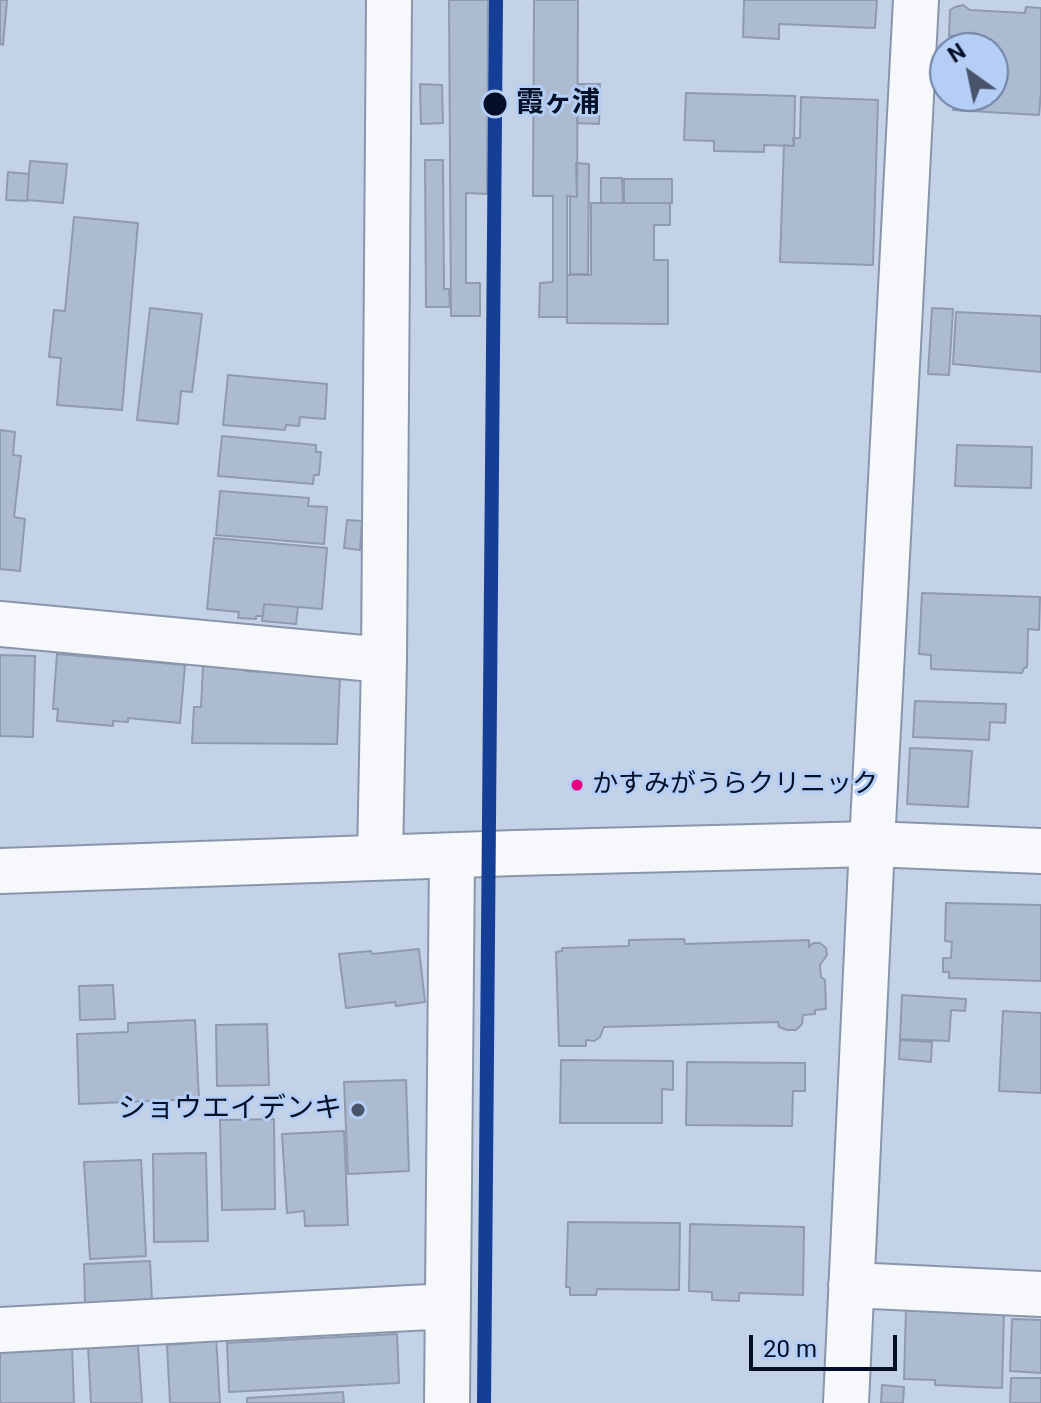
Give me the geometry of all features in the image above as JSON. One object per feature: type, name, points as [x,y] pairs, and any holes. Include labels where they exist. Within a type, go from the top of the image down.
[{"type":"street","points":[[380,857],[389,0]]},
{"type":"street","points":[[846,1403],[916,0]]},
{"type":"street","points":[[0,624],[384,660]]},
{"type":"street","points":[[0,871],[872,844],[1041,851]]},
{"type":"street","points":[[447,1403],[452,856]]},
{"type":"street","points":[[851,1285],[1041,1294]]},
{"type":"street","points":[[0,1330],[448,1306]]},
{"type":"building","points":[[0,0],[7,0],[3,45],[0,44]]},
{"type":"building","points":[[449,0],[488,0],[487,194],[466,193],[466,283],[480,283],[480,316],[451,316]]},
{"type":"building","points":[[534,0],[578,0],[577,197],[567,196],[567,317],[539,317],[540,283],[553,282],[553,196],[533,196]]},
{"type":"building","points":[[744,0],[877,0],[875,28],[779,24],[779,39],[743,37]]},
{"type":"building","points":[[963,5],[970,10],[1025,13],[1026,7],[1041,8],[1039,115],[987,112],[1009,112],[1009,32],[949,32],[950,10]]},
{"type":"building","points":[[420,84],[442,85],[443,123],[421,124]]},
{"type":"building","points":[[578,84],[600,84],[599,124],[577,123]]},
{"type":"building","points":[[686,93],[795,96],[794,146],[764,145],[764,152],[714,151],[714,141],[684,140]]},
{"type":"building","points":[[801,97],[878,100],[873,265],[780,262],[784,145],[794,146],[793,138],[800,138]]},
{"type":"building","points":[[425,160],[443,160],[444,289],[449,289],[450,307],[426,307]]},
{"type":"building","points":[[30,161],[67,164],[63,203],[27,200]]},
{"type":"building","points":[[576,163],[589,164],[588,274],[570,274],[570,196],[577,197]]},
{"type":"building","points":[[8,172],[29,174],[27,201],[6,200]]},
{"type":"building","points":[[601,178],[622,178],[623,203],[601,203]]},
{"type":"building","points":[[624,179],[672,179],[672,203],[624,203]]},
{"type":"building","points":[[591,203],[670,203],[670,225],[654,225],[654,260],[668,260],[668,324],[567,323],[567,275],[591,275]]},
{"type":"building","points":[[74,217],[138,223],[122,410],[57,405],[61,358],[49,357],[54,310],[65,311]]},
{"type":"building","points":[[150,308],[202,314],[192,392],[181,391],[178,424],[137,420]]},
{"type":"building","points":[[932,308],[953,309],[949,375],[928,374]]},
{"type":"building","points":[[956,312],[1041,316],[1041,372],[953,364]]},
{"type":"building","points":[[228,375],[327,384],[325,419],[300,417],[299,426],[286,425],[285,430],[223,425]]},
{"type":"building","points":[[0,430],[15,432],[13,455],[21,456],[14,517],[25,519],[20,571],[0,569]]},
{"type":"building","points":[[222,436],[316,445],[316,452],[321,452],[319,475],[314,475],[313,484],[218,476]]},
{"type":"building","points":[[957,445],[1032,447],[1031,488],[955,486]]},
{"type":"building","points":[[220,491],[309,498],[308,506],[327,507],[324,544],[216,535]]},
{"type":"building","points":[[347,520],[362,521],[360,550],[344,548]]},
{"type":"building","points":[[214,538],[327,548],[322,609],[264,604],[263,616],[256,616],[256,619],[238,618],[239,612],[207,609]]},
{"type":"building","points":[[922,593],[1040,597],[1039,630],[1028,629],[1027,667],[1022,673],[931,669],[931,655],[919,654]]},
{"type":"building","points":[[264,604],[298,607],[296,624],[262,621]]},
{"type":"building","points":[[57,654],[185,665],[180,723],[128,718],[128,722],[113,721],[113,726],[57,721],[58,709],[53,709]]},
{"type":"building","points":[[0,655],[35,656],[33,737],[0,736]]},
{"type":"building","points":[[203,666],[340,676],[337,744],[192,743],[194,707],[201,707]]},
{"type":"building","points":[[915,701],[1006,704],[1005,723],[990,722],[989,740],[913,737]]},
{"type":"building","points":[[910,748],[972,751],[968,807],[907,804]]},
{"type":"building","points":[[946,903],[1041,905],[1041,981],[949,978],[949,972],[943,972],[943,958],[951,958],[952,942],[945,941]]},
{"type":"building","points":[[684,939],[685,944],[809,940],[809,947],[820,943],[826,948],[827,955],[820,965],[821,977],[825,980],[826,1009],[803,1015],[802,1024],[796,1030],[779,1027],[778,1022],[604,1027],[600,1037],[594,1041],[586,1040],[586,1046],[559,1046],[556,952],[562,951],[562,948],[629,946],[629,940]]},
{"type":"building","points":[[419,949],[425,1002],[346,1008],[339,954]]},
{"type":"building","points":[[113,985],[115,1019],[80,1020],[79,986]]},
{"type":"building","points":[[902,995],[966,999],[965,1011],[951,1010],[949,1041],[900,1039]]},
{"type":"building","points":[[1003,1011],[1041,1013],[1041,1093],[999,1091]]},
{"type":"building","points":[[195,1020],[199,1099],[79,1104],[77,1034],[128,1032],[128,1023]]},
{"type":"building","points":[[267,1024],[269,1085],[217,1086],[216,1025]]},
{"type":"building","points":[[900,1040],[932,1042],[931,1062],[899,1059]]},
{"type":"building","points":[[561,1060],[673,1061],[673,1090],[662,1089],[662,1123],[560,1123]]},
{"type":"building","points":[[687,1062],[805,1063],[805,1091],[793,1091],[792,1126],[686,1125]]},
{"type":"building","points":[[406,1080],[409,1171],[348,1174],[344,1082]]},
{"type":"building","points":[[274,1119],[275,1209],[222,1210],[220,1120]]},
{"type":"building","points":[[344,1131],[348,1225],[305,1226],[304,1211],[287,1213],[282,1134]]},
{"type":"building","points":[[206,1153],[208,1241],[154,1242],[153,1154]]},
{"type":"building","points":[[141,1160],[146,1256],[90,1259],[84,1162]]},
{"type":"building","points":[[568,1222],[680,1223],[679,1290],[597,1289],[596,1295],[570,1295],[570,1287],[566,1287]]},
{"type":"building","points":[[690,1224],[804,1227],[803,1295],[739,1293],[739,1301],[712,1300],[712,1292],[689,1291]]},
{"type":"building","points":[[150,1261],[152,1300],[85,1303],[84,1264]]},
{"type":"building","points":[[906,1308],[1004,1312],[1002,1388],[935,1385],[935,1380],[904,1379]]},
{"type":"building","points":[[1012,1319],[1041,1320],[1041,1373],[1010,1371]]},
{"type":"building","points":[[397,1334],[399,1383],[229,1392],[227,1343]]},
{"type":"building","points":[[216,1336],[220,1403],[170,1403],[167,1345],[192,1343],[192,1338]]},
{"type":"building","points":[[131,1343],[138,1346],[142,1403],[91,1403],[88,1346]]},
{"type":"building","points":[[72,1347],[74,1403],[0,1403],[0,1352]]},
{"type":"building","points":[[1011,1378],[1041,1378],[1041,1403],[1010,1403]]},
{"type":"building","points":[[882,1385],[904,1387],[903,1403],[881,1403]]},
{"type":"building","points":[[343,1392],[344,1403],[247,1403],[247,1398]]},
{"type":"transit line","points":[[484,1403],[496,0]]},
{"type":"place","name":"霞ヶ浦","points":[[495,104]]},
{"type":"place","name":"かすみがうらクリニック","points":[[577,785]]},
{"type":"place","name":"ショウエイデンキ","points":[[358,1110]]}]
